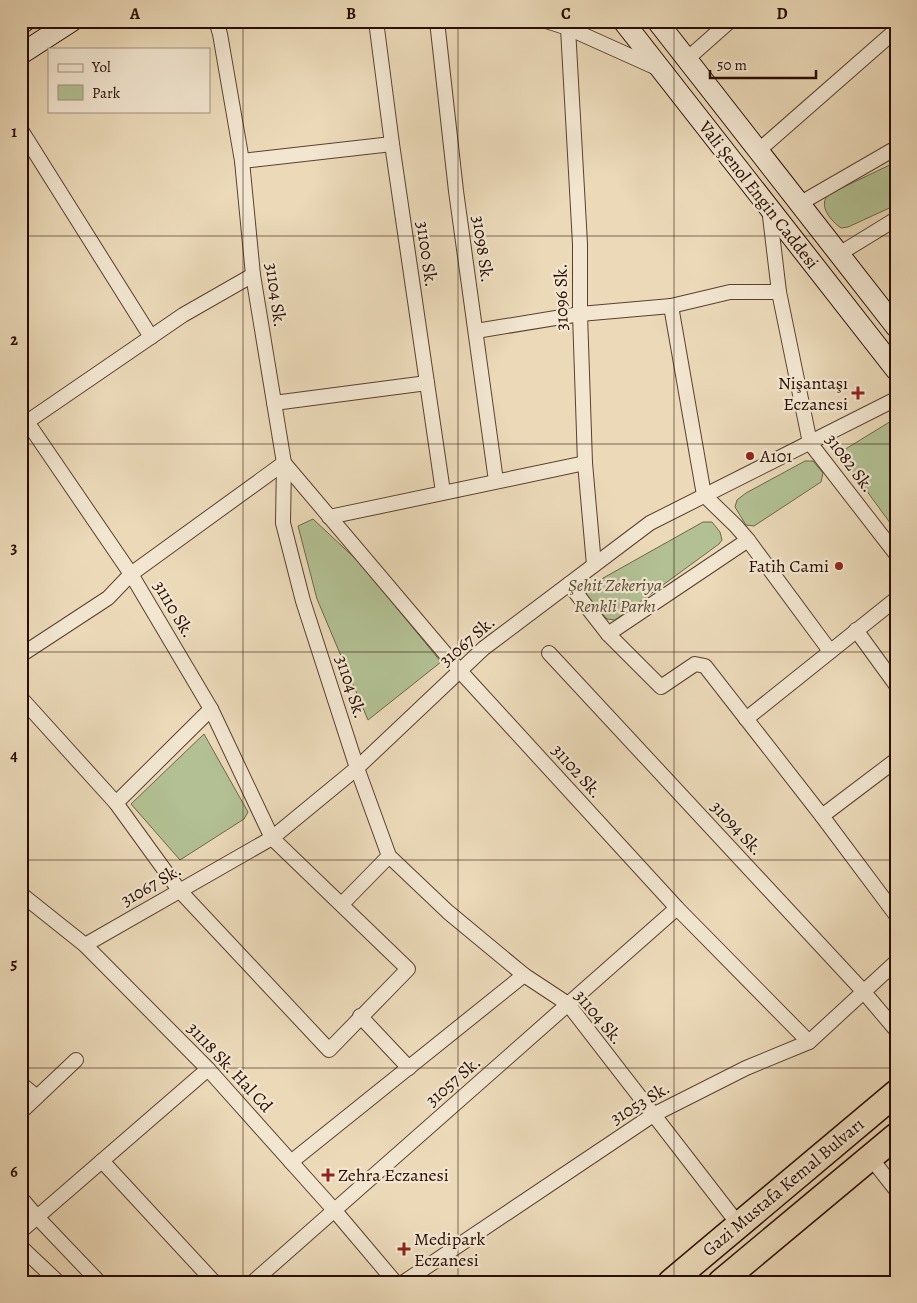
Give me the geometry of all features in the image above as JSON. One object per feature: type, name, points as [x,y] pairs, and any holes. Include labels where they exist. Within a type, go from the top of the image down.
[{"type":"highway","name":"Gazi Mustafa Kemal Bulvarı","points":[[671,1282],[896,1093]]},
{"type":"highway","name":"Gazi Mustafa Kemal Bulvarı","points":[[721,1282],[896,1136]]},
{"type":"main road","points":[[21,24],[25,21]]},
{"type":"main road","points":[[21,48],[54,21]]},
{"type":"main road","points":[[21,54],[72,21]]},
{"type":"main road","name":"Vali Şenol Engin Caddesi","points":[[623,21],[896,370]]},
{"type":"main road","name":"Vali Şenol Engin Caddesi","points":[[657,21],[896,327]]},
{"type":"street","name":"31104 Sk.","points":[[216,21],[220,34],[242,161],[253,275],[284,463],[283,523],[303,601],[357,768],[389,856],[448,912],[524,975],[568,1004],[739,1224]]},
{"type":"street","name":"31100 Sk.","points":[[376,21],[443,492]]},
{"type":"street","name":"31098 Sk.","points":[[437,21],[456,191],[496,481]]},
{"type":"street","points":[[546,21],[568,28],[658,68]]},
{"type":"street","points":[[686,60],[730,21]]},
{"type":"street","name":"31096 Sk.","points":[[568,28],[580,244],[584,463],[594,566]]},
{"type":"street","points":[[758,151],[896,30]]},
{"type":"street","points":[[21,130],[151,337]]},
{"type":"street","points":[[242,161],[392,144]]},
{"type":"street","points":[[799,204],[896,148]]},
{"type":"street","name":"31082 Sk.","points":[[768,205],[779,292],[810,443],[896,554]]},
{"type":"street","points":[[838,254],[896,219]]},
{"type":"street","points":[[23,421],[183,315],[253,275]]},
{"type":"street","points":[[476,331],[580,314],[671,306],[730,292],[779,292]]},
{"type":"street","points":[[671,306],[704,495],[748,540],[830,651]]},
{"type":"street","points":[[274,403],[427,383]]},
{"type":"street","name":"31067 Sk.","points":[[85,944],[272,838],[357,768],[484,648],[650,523],[896,399]]},
{"type":"street","name":"31110 Sk.","points":[[23,421],[131,574],[211,709],[272,838]]},
{"type":"street","points":[[21,656],[108,598],[131,574],[284,463]]},
{"type":"street","name":"31102 Sk.","points":[[284,463],[460,671],[677,908],[808,1042]]},
{"type":"street","points":[[329,517],[584,463]]},
{"type":"street","points":[[608,634],[748,540]]},
{"type":"street","points":[[569,584],[608,634],[661,687],[695,664],[705,666],[822,816],[896,915]]},
{"type":"street","points":[[746,719],[896,599]]},
{"type":"street","points":[[856,630],[896,685]]},
{"type":"street","name":"31094 Sk.","points":[[549,654],[863,991],[896,1030]]},
{"type":"street","points":[[21,698],[116,802],[180,890],[329,1050],[360,1016],[408,969],[272,838]]},
{"type":"street","points":[[116,802],[211,709]]},
{"type":"street","points":[[822,816],[896,760]]},
{"type":"street","points":[[342,904],[389,856]]},
{"type":"street","name":"31118 Sk. Hal Cd","points":[[21,894],[85,944],[208,1069],[395,1282]]},
{"type":"street","name":"31057 Sk.","points":[[253,1282],[677,908]]},
{"type":"street","name":"31053 Sk.","points":[[404,1282],[653,1115],[746,1068],[808,1042],[896,962]]},
{"type":"street","points":[[291,1162],[524,975]]},
{"type":"street","points":[[360,1016],[409,1068]]},
{"type":"street","points":[[21,1112],[76,1060]]},
{"type":"street","points":[[21,1231],[208,1069]]},
{"type":"street","points":[[21,1084],[37,1097]]},
{"type":"street","points":[[870,1157],[896,1190]]},
{"type":"street","points":[[102,1161],[214,1282]]},
{"type":"street","points":[[21,1198],[98,1282]]},
{"type":"street","points":[[21,1247],[58,1282]]},
{"type":"green space","points":[[896,162],[896,205],[848,227],[841,228],[833,221],[827,213],[824,203],[829,194]]},
{"type":"green space","points":[[896,418],[896,531],[839,453]]},
{"type":"green space","points":[[805,461],[813,461],[823,473],[821,482],[754,526],[746,525],[735,507],[737,500],[746,493]]},
{"type":"green space","points":[[313,519],[359,562],[441,662],[368,720],[317,599],[298,526]]},
{"type":"green space","name":"Şehit Zekeriya Renkli Parkı","points":[[703,522],[712,522],[720,532],[722,540],[719,544],[615,620],[607,619],[587,597],[586,590],[589,586]]},
{"type":"green space","points":[[204,734],[248,812],[244,819],[180,860],[131,804]]},
{"type":"place","name":"Nişantaşı Eczanesi","points":[[858,393]]},
{"type":"place","name":"A101","points":[[750,456]]},
{"type":"place","name":"Fatih Cami","points":[[839,566]]},
{"type":"place","name":"Zehra Eczanesi","points":[[328,1175]]},
{"type":"place","name":"Medipark Eczanesi","points":[[404,1249]]}]
